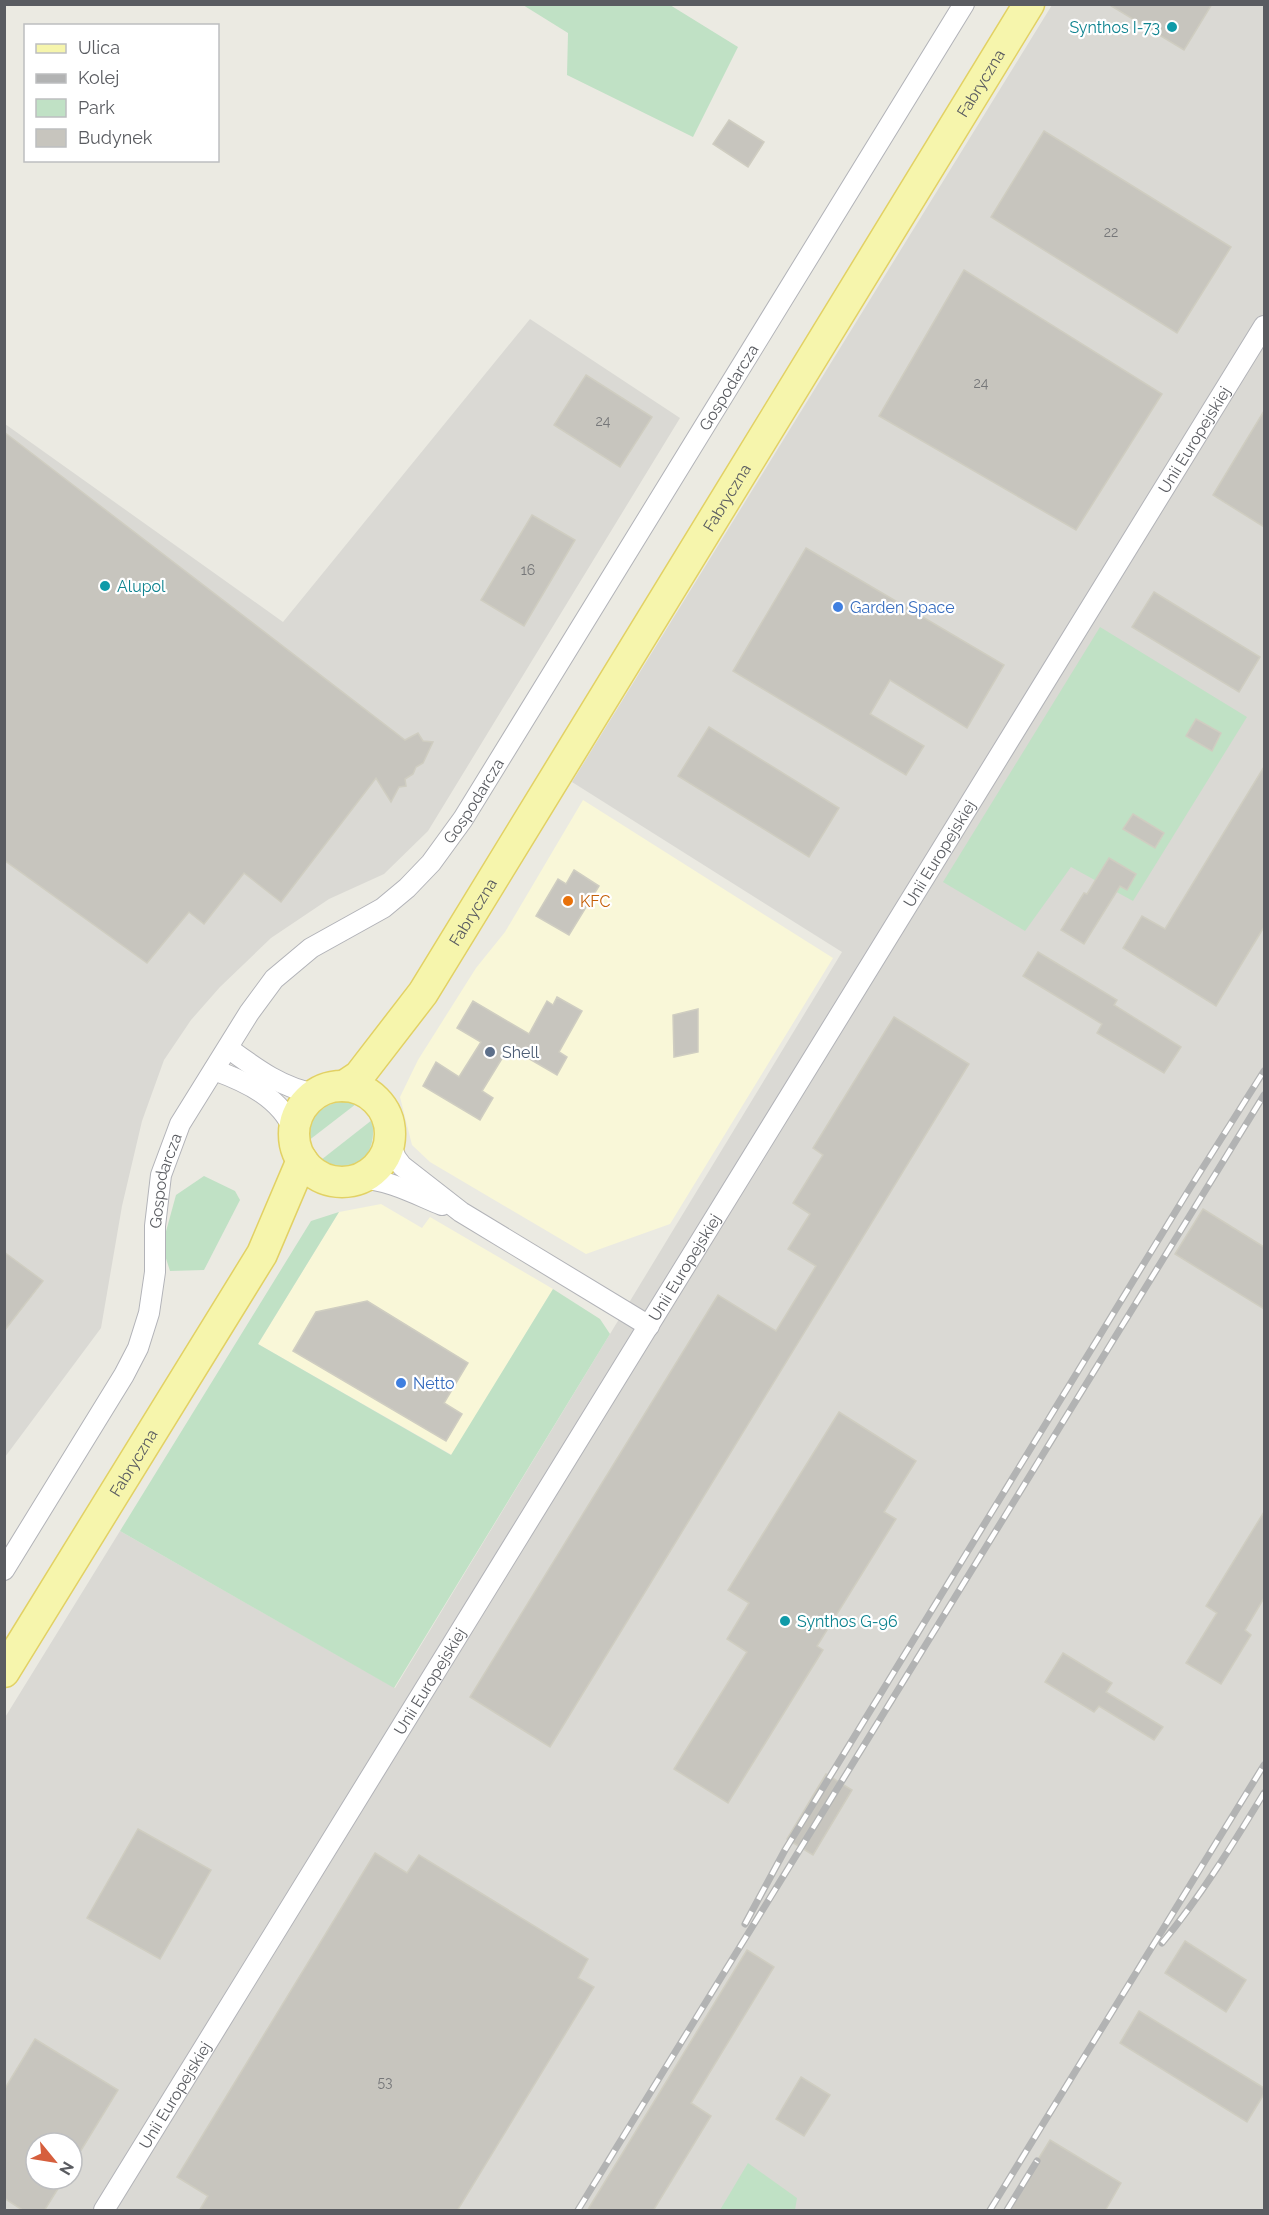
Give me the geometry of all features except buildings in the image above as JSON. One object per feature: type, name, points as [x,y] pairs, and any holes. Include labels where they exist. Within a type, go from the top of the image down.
[{"type":"main road","name":"Fabryczna","points":[[330,1090],[359,1076],[423,993],[1029,4]]},
{"type":"main road","name":"Fabryczna","points":[[379,1104],[387,1068],[423,993]]},
{"type":"main road","points":[[330,1090],[365,1092],[379,1104],[389,1124],[389,1142],[379,1164],[360,1178],[339,1182],[311,1171],[296,1148],[294,1131],[301,1110],[330,1090]]},
{"type":"main road","name":"Fabryczna","points":[[4,1672],[261,1254],[302,1160]]},
{"type":"main road","name":"Fabryczna","points":[[261,1254],[306,1200],[329,1180]]},
{"type":"street","name":"Gospodarcza","points":[[4,1570],[124,1376],[138,1348],[149,1313],[155,1272],[154,1226],[161,1175],[180,1124],[249,1013],[274,979],[311,948],[383,908],[407,888],[431,863],[463,819],[964,4]]},
{"type":"street","name":"Unii Europejskiej","points":[[104,2211],[1264,326]]},
{"type":"street","points":[[228,1048],[254,1068],[288,1087],[302,1092],[330,1090]]},
{"type":"street","points":[[214,1070],[242,1082],[279,1105],[288,1116],[294,1131]]},
{"type":"street","points":[[389,1142],[402,1166],[461,1212],[649,1326]]},
{"type":"street","points":[[360,1178],[376,1179],[461,1212]]},
{"type":"shaded area","points":[[1052,5],[1264,5],[1264,2210],[5,2210],[4,1719],[120,1531],[395,1688],[842,952],[572,782]]},
{"type":"shaded area","points":[[530,319],[680,418],[428,831],[384,874],[329,899],[271,938],[220,987],[191,1020],[164,1060],[142,1121],[122,1206],[101,1328],[5,1457],[5,424],[283,622]]},
{"type":"shaded area","points":[[583,800],[833,958],[670,1224],[586,1254],[430,1162],[412,1145],[400,1097],[418,1060],[476,968],[505,932]]},
{"type":"shaded area","points":[[381,1204],[422,1228],[430,1217],[553,1289],[452,1455],[258,1344],[339,1212]]},
{"type":"green space","points":[[523,5],[670,5],[738,47],[693,137],[567,75],[568,33]]},
{"type":"green space","points":[[1100,627],[1247,717],[1133,901],[1071,867],[1025,931],[943,882]]},
{"type":"green space","points":[[345,1101],[356,1104],[308,1141],[311,1125],[318,1113],[329,1105]]},
{"type":"green space","points":[[372,1120],[371,1144],[361,1162],[353,1167],[343,1168],[332,1166],[321,1160]]},
{"type":"green space","points":[[204,1176],[235,1191],[240,1200],[204,1270],[170,1271],[162,1246],[176,1195]]},
{"type":"green space","points":[[339,1212],[258,1344],[451,1455],[553,1289],[600,1319],[610,1334],[394,1688],[120,1531],[311,1221]]},
{"type":"green space","points":[[748,2163],[797,2198],[795,2210],[720,2210]]},
{"type":"railway","points":[[745,1924],[785,1850],[1264,1071]]},
{"type":"railway","points":[[578,2210],[1264,1095]]},
{"type":"railway","points":[[990,2210],[1264,1765]]},
{"type":"railway","points":[[1162,1943],[1203,1888],[1264,1793]]},
{"type":"railway","points":[[1007,2210],[1037,2161]]},
{"type":"place","name":"Synthos I-73","points":[[1172,27]]},
{"type":"place","name":"Alupol","points":[[105,586]]},
{"type":"place","name":"Garden Space","points":[[838,607]]},
{"type":"place","name":"KFC","points":[[568,901]]},
{"type":"place","name":"Shell","points":[[490,1052]]},
{"type":"place","name":"Netto","points":[[401,1383]]},
{"type":"place","name":"Synthos G-96","points":[[785,1621]]}]
